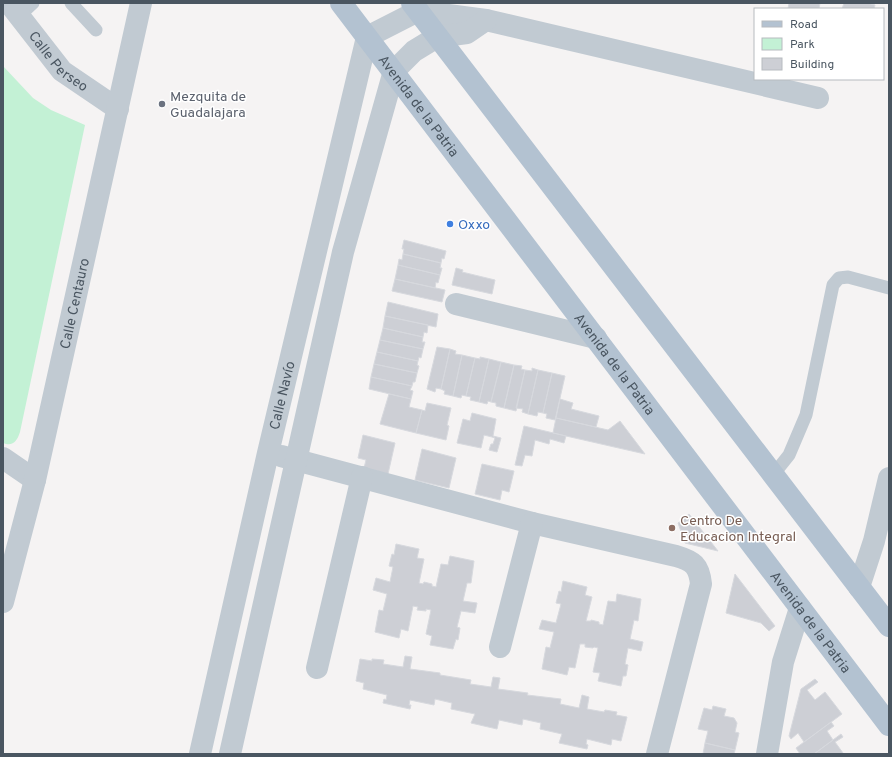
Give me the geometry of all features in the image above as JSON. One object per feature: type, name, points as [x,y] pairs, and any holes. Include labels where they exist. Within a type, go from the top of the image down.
[{"type":"main road","name":"Avenida de la Patria","points":[[341,3],[889,725]]},
{"type":"main road","points":[[415,7],[889,626]]},
{"type":"street","name":"Calle Centauro","points":[[3,602],[35,480],[141,3]]},
{"type":"street","name":"Calle Perseo","points":[[20,7],[62,71],[118,109]]},
{"type":"street","points":[[367,37],[415,7],[486,20],[818,98]]},
{"type":"street","points":[[394,71],[414,51],[437,37],[467,33],[486,20]]},
{"type":"street","name":"Calle Navío","points":[[202,754],[268,453],[367,37]]},
{"type":"street","name":"Calle Navío","points":[[230,754],[343,252],[394,71]]},
{"type":"street","points":[[456,304],[596,338]]},
{"type":"street","points":[[268,453],[532,523],[686,559],[695,564],[700,574],[701,584],[657,754]]},
{"type":"street","points":[[3,458],[35,480]]},
{"type":"street","points":[[317,668],[362,477]]},
{"type":"street","points":[[859,587],[874,541],[889,478]]},
{"type":"street","points":[[500,647],[532,523]]},
{"type":"street","points":[[767,754],[783,662],[800,608]]},
{"type":"lane","points":[[71,3],[96,30]]},
{"type":"lane","points":[[773,475],[789,455],[806,414],[833,285],[839,278],[848,277],[889,288]]},
{"type":"green space","points":[[3,66],[33,98],[51,110],[85,125],[20,432],[12,444],[3,443]]},
{"type":"building","points":[[789,3],[820,3],[819,8],[788,8]]},
{"type":"building","points":[[844,3],[867,3],[875,5],[874,8],[842,8]]},
{"type":"building","points":[[404,240],[446,251],[444,259],[442,258],[441,263],[403,254],[404,249],[402,249]]},
{"type":"building","points":[[403,254],[441,263],[440,268],[442,268],[440,275],[398,265],[399,259],[402,260]]},
{"type":"building","points":[[398,265],[440,275],[438,283],[436,282],[435,288],[395,279]]},
{"type":"building","points":[[456,268],[463,270],[462,272],[495,280],[492,294],[452,285]]},
{"type":"building","points":[[395,279],[445,290],[442,302],[392,291]]},
{"type":"building","points":[[388,302],[438,314],[436,327],[385,316]]},
{"type":"building","points":[[385,316],[428,325],[427,333],[424,332],[423,337],[383,328]]},
{"type":"building","points":[[383,328],[423,337],[422,342],[425,342],[423,349],[380,340]]},
{"type":"building","points":[[380,340],[423,349],[421,358],[419,357],[418,361],[377,352]]},
{"type":"building","points":[[437,347],[450,349],[441,389],[436,388],[435,392],[427,389]]},
{"type":"building","points":[[450,349],[456,351],[455,354],[462,355],[453,396],[444,394],[445,391],[441,389]]},
{"type":"building","points":[[377,352],[418,361],[417,365],[419,366],[417,373],[374,364]]},
{"type":"building","points":[[462,355],[475,358],[466,396],[462,395],[461,398],[453,396]]},
{"type":"building","points":[[480,357],[489,359],[479,402],[470,400],[471,397],[466,396],[475,358],[480,359]]},
{"type":"building","points":[[489,359],[501,362],[491,402],[488,401],[487,404],[479,402]]},
{"type":"building","points":[[501,362],[514,365],[504,408],[496,406],[496,403],[491,402]]},
{"type":"building","points":[[374,364],[417,373],[415,382],[413,382],[412,386],[371,377]]},
{"type":"building","points":[[514,365],[522,366],[521,369],[525,370],[516,411],[504,408]]},
{"type":"building","points":[[532,368],[538,370],[528,414],[522,412],[523,409],[516,408],[525,370],[532,371]]},
{"type":"building","points":[[538,370],[552,373],[543,413],[538,412],[537,416],[528,414]]},
{"type":"building","points":[[552,373],[565,376],[555,420],[546,418],[547,414],[543,413]]},
{"type":"building","points":[[371,377],[412,386],[410,390],[413,391],[411,399],[369,389]]},
{"type":"building","points":[[389,394],[411,399],[409,407],[422,410],[416,433],[380,424]]},
{"type":"building","points":[[560,399],[573,403],[571,409],[599,416],[596,427],[556,418]]},
{"type":"building","points":[[427,403],[451,408],[447,425],[449,426],[446,440],[416,433],[422,410],[425,411]]},
{"type":"building","points":[[472,413],[496,419],[493,436],[501,438],[497,452],[489,450],[495,438],[484,435],[481,448],[457,443],[463,419],[470,421]]},
{"type":"building","points":[[556,418],[608,430],[620,421],[645,454],[553,433]]},
{"type":"building","points":[[524,426],[566,436],[564,443],[550,439],[549,444],[535,440],[532,456],[525,455],[522,466],[515,465]]},
{"type":"building","points":[[363,435],[395,443],[388,474],[364,468],[366,460],[358,458]]},
{"type":"building","points":[[422,449],[456,458],[449,488],[415,480]]},
{"type":"building","points":[[482,464],[514,471],[509,492],[502,490],[500,500],[475,494]]},
{"type":"building","points":[[689,514],[718,551],[685,543],[678,523]]},
{"type":"building","points":[[396,544],[419,549],[417,558],[424,559],[419,583],[423,584],[424,582],[432,584],[432,586],[436,587],[441,564],[448,565],[450,556],[474,561],[471,583],[467,583],[463,601],[477,603],[475,613],[461,611],[457,627],[460,628],[458,640],[456,639],[453,649],[430,645],[432,636],[426,634],[431,610],[417,610],[418,607],[413,606],[408,631],[401,629],[399,638],[375,632],[379,610],[383,611],[387,594],[373,590],[376,578],[390,582],[393,567],[389,566],[392,554],[394,555]]},
{"type":"building","points":[[735,574],[775,626],[769,631],[761,623],[726,613]]},
{"type":"building","points":[[563,581],[587,587],[585,595],[592,597],[586,621],[591,620],[599,622],[599,624],[603,625],[608,601],[616,602],[617,594],[641,599],[638,621],[634,620],[630,639],[643,642],[641,651],[628,648],[625,664],[628,665],[626,676],[623,676],[621,686],[598,681],[600,673],[593,672],[598,648],[585,647],[585,644],[580,644],[575,668],[569,667],[567,675],[542,669],[546,647],[550,648],[554,632],[539,629],[542,620],[556,623],[561,604],[556,603],[559,591],[561,592]]},
{"type":"building","points":[[405,656],[412,657],[410,669],[440,673],[440,675],[471,680],[470,684],[491,687],[493,677],[500,678],[498,689],[528,693],[527,695],[561,699],[560,704],[579,708],[582,695],[589,697],[587,709],[604,712],[605,710],[617,712],[616,715],[627,717],[621,741],[612,739],[611,745],[587,739],[587,749],[559,743],[562,734],[540,729],[541,723],[523,719],[522,725],[499,720],[497,729],[471,723],[475,714],[451,709],[452,703],[435,699],[434,705],[410,700],[410,709],[383,703],[384,699],[386,700],[387,695],[363,689],[364,683],[356,681],[360,659],[372,661],[372,659],[384,660],[383,664],[403,667]]},
{"type":"building","points":[[815,679],[818,682],[807,690],[815,700],[825,692],[842,714],[804,742],[798,733],[791,739],[789,736],[801,689]]},
{"type":"building","points":[[713,706],[726,709],[724,716],[734,718],[737,723],[735,732],[739,733],[735,750],[705,743],[708,731],[698,729],[704,708],[712,710]]},
{"type":"building","points":[[831,722],[834,726],[827,731],[833,740],[814,754],[800,754],[796,748]]},
{"type":"building","points":[[841,734],[843,737],[835,742],[843,753],[842,754],[814,754]]},
{"type":"building","points":[[705,743],[735,750],[734,754],[703,754]]},
{"type":"place","name":"Mezquita de Guadalajara","points":[[162,104]]},
{"type":"place","name":"Oxxo","points":[[450,224]]},
{"type":"place","name":"Centro De Educacion Integral","points":[[672,528]]}]
